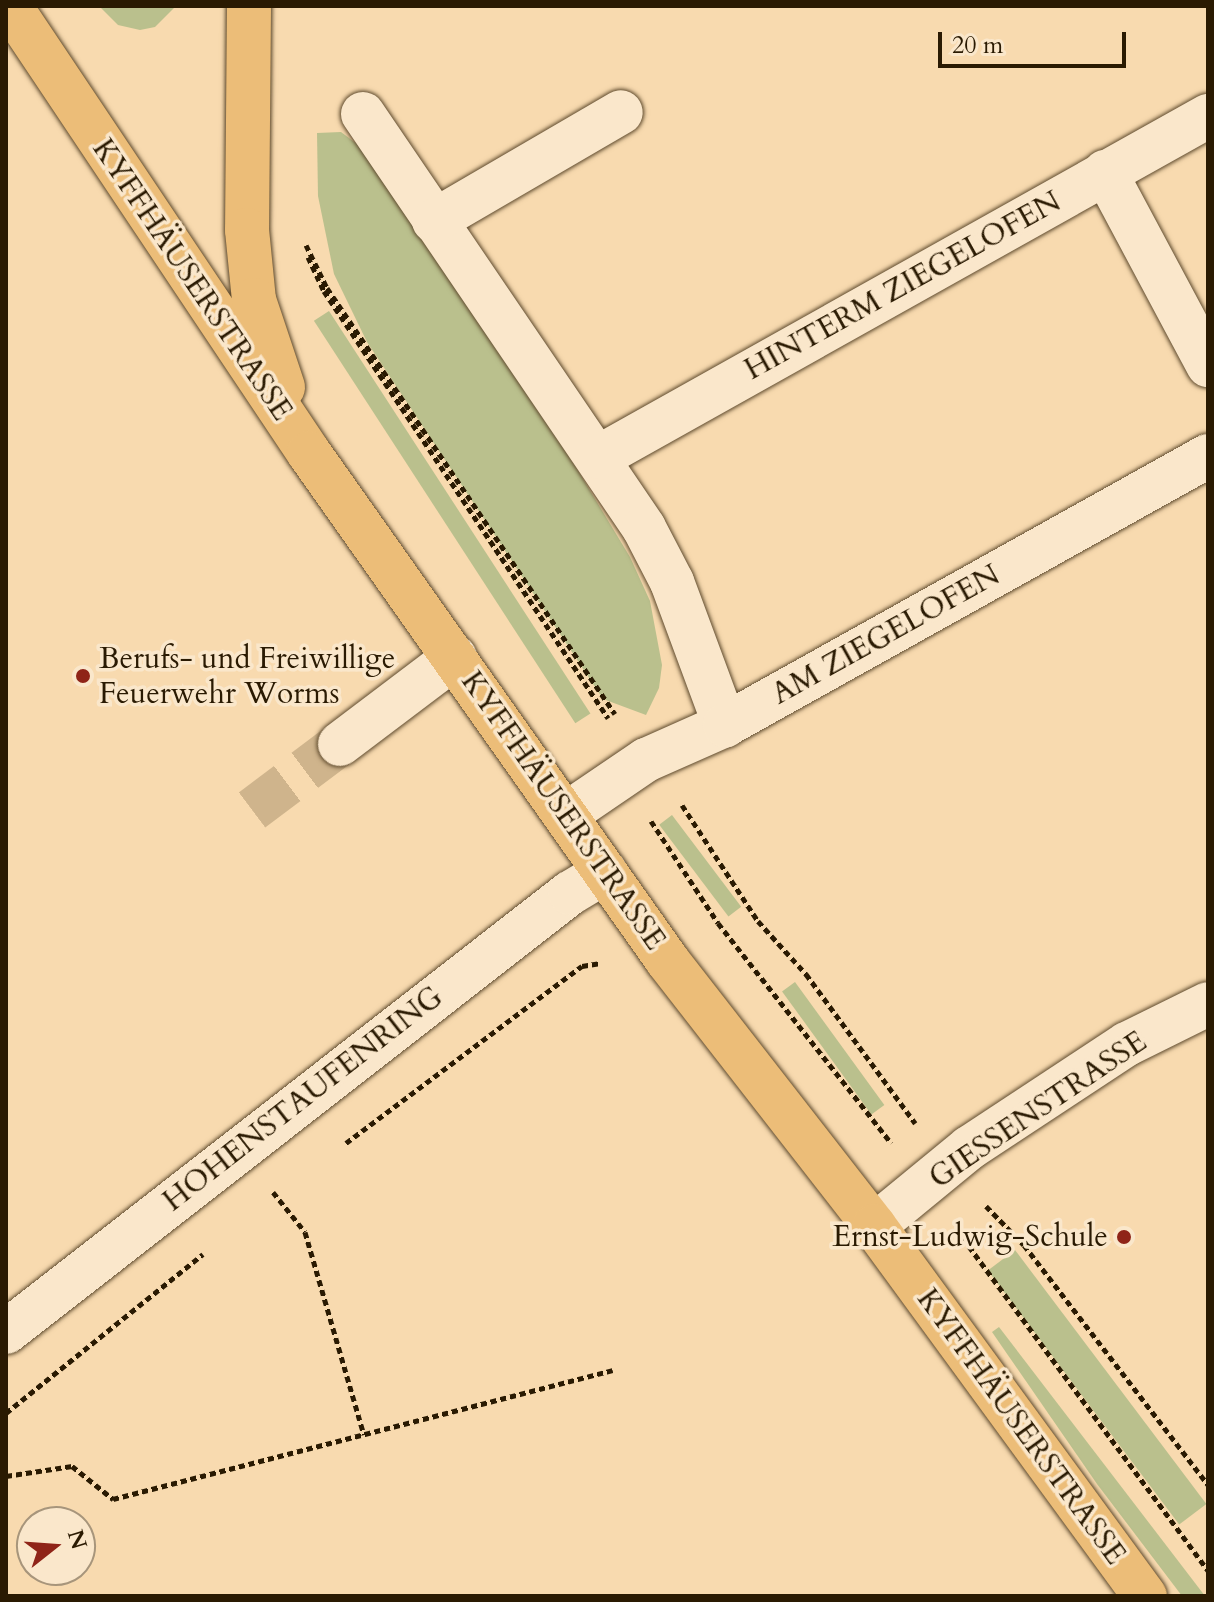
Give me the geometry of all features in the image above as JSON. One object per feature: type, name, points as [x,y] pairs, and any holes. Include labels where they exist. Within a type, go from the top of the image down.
[{"type":"main road","name":"KYFFHÄUSERSTRASSE","points":[[10,6],[309,453],[667,960],[874,1226],[1145,1596]]},
{"type":"main road","points":[[249,6],[247,230],[254,300],[309,453]]},
{"type":"street","points":[[434,221],[621,112]]},
{"type":"street","points":[[363,114],[599,457],[672,582],[725,725]]},
{"type":"street","name":"HINTERM ZIEGELOFEN","points":[[599,457],[1208,116]]},
{"type":"street","points":[[1105,172],[1208,365]]},
{"type":"street","name":"AM ZIEGELOFEN","points":[[565,815],[642,762],[725,725],[1208,456]]},
{"type":"street","points":[[340,744],[455,657]]},
{"type":"street","name":"HOHENSTAUFENRING","points":[[6,1332],[238,1148],[570,893],[605,872]]},
{"type":"street","name":"GIESSENSTRASSE","points":[[874,1226],[935,1175],[1127,1044],[1208,1004]]},
{"type":"path","points":[[299,233],[324,291],[642,762],[675,795],[758,921],[806,974],[935,1175],[1208,1570]]},
{"type":"path","points":[[642,762],[653,831],[718,923],[935,1175],[1024,1245],[1208,1485]]},
{"type":"path","points":[[339,1148],[582,966],[607,963],[637,978],[667,960]]},
{"type":"path","points":[[238,1148],[305,1232],[364,1435]]},
{"type":"path","points":[[263,1206],[288,1186]]},
{"type":"path","points":[[6,1413],[214,1245]]},
{"type":"path","points":[[6,1476],[72,1466],[113,1499],[613,1370]]},
{"type":"green space","points":[[99,6],[176,6],[155,27],[140,30],[118,25]]},
{"type":"green space","points":[[341,132],[357,144],[577,469],[630,557],[650,601],[662,665],[659,688],[646,715],[603,699],[367,342],[334,274],[318,196],[317,133]]},
{"type":"green space","points":[[329,311],[590,714],[575,723],[314,321]]},
{"type":"green space","points":[[672,815],[741,907],[728,916],[659,825]]},
{"type":"green space","points":[[795,982],[884,1105],[871,1114],[782,991]]},
{"type":"green space","points":[[1015,1250],[1206,1504],[1179,1524],[988,1270]]},
{"type":"green space","points":[[999,1327],[1205,1596],[1182,1596],[1097,1484],[992,1332]]},
{"type":"tunnel","points":[[252,810],[340,744]]},
{"type":"place","name":"Berufs- und Freiwillige Feuerwehr Worms","points":[[83,676]]},
{"type":"place","name":"Ernst-Ludwig-Schule","points":[[1124,1237]]}]
